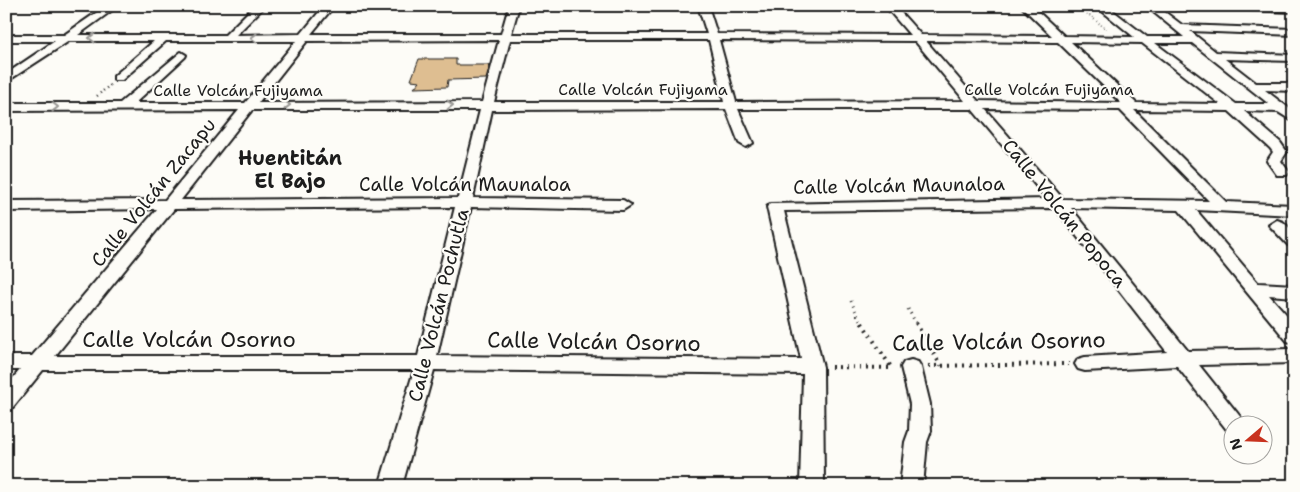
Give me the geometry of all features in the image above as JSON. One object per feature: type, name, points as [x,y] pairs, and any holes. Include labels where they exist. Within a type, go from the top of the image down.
[{"type":"street","points":[[6,79],[113,6]]},
{"type":"street","points":[[227,38],[260,6]]},
{"type":"street","name":"Calle Volcán Zacapu","points":[[6,401],[169,205],[329,6]]},
{"type":"street","name":"Calle Volcán Pochutla","points":[[390,486],[426,363],[487,105],[514,6]]},
{"type":"street","points":[[703,6],[714,37],[731,106],[746,144]]},
{"type":"street","name":"Calle Volcán Popoca","points":[[890,6],[1059,203],[1227,414]]},
{"type":"street","points":[[1026,6],[1128,106],[1222,206]]},
{"type":"street","points":[[1101,6],[1232,108],[1275,145],[1280,152],[1274,161],[1282,172]]},
{"type":"street","points":[[1151,6],[1294,118]]},
{"type":"street","points":[[1223,6],[1294,9]]},
{"type":"street","points":[[1178,28],[1294,32]]},
{"type":"street","points":[[6,38],[714,37],[1193,40]]},
{"type":"street","points":[[118,78],[163,38]]},
{"type":"street","points":[[123,107],[181,55]]},
{"type":"street","points":[[1212,55],[1294,58]]},
{"type":"street","points":[[1252,86],[1294,87]]},
{"type":"street","name":"Calle Volcán Fujiyama","points":[[6,107],[976,105],[1281,108]]},
{"type":"street","name":"Calle Volcán Maunaloa","points":[[6,206],[464,202],[623,205]]},
{"type":"street","name":"Calle Volcán Maunaloa","points":[[813,367],[775,207],[1059,203],[1222,206],[1294,210]]},
{"type":"street","points":[[1184,206],[1294,336]]},
{"type":"street","points":[[1277,225],[1294,241]]},
{"type":"street","points":[[1253,288],[1294,291]]},
{"type":"street","name":"Calle Volcán Osorno","points":[[1085,364],[1182,358],[1294,356]]},
{"type":"street","name":"Calle Volcán Osorno","points":[[6,363],[426,363],[813,367]]},
{"type":"street","points":[[812,486],[813,367]]},
{"type":"street","points":[[901,367],[920,404],[920,431],[916,442],[911,486]]},
{"type":"path","points":[[1078,6],[1118,39]]},
{"type":"path","points":[[83,107],[118,78]]},
{"type":"path","points":[[851,301],[862,324],[901,367]]},
{"type":"path","points":[[908,309],[941,366]]},
{"type":"path","name":"Calle Volcán Osorno","points":[[813,367],[1085,364]]},
{"type":"building","points":[[419,59],[456,59],[456,65],[490,65],[486,79],[448,80],[447,87],[414,88],[420,81],[411,80]]},
{"type":"district","name":"Huentitán El Bajo","points":[[290,170]]}]
